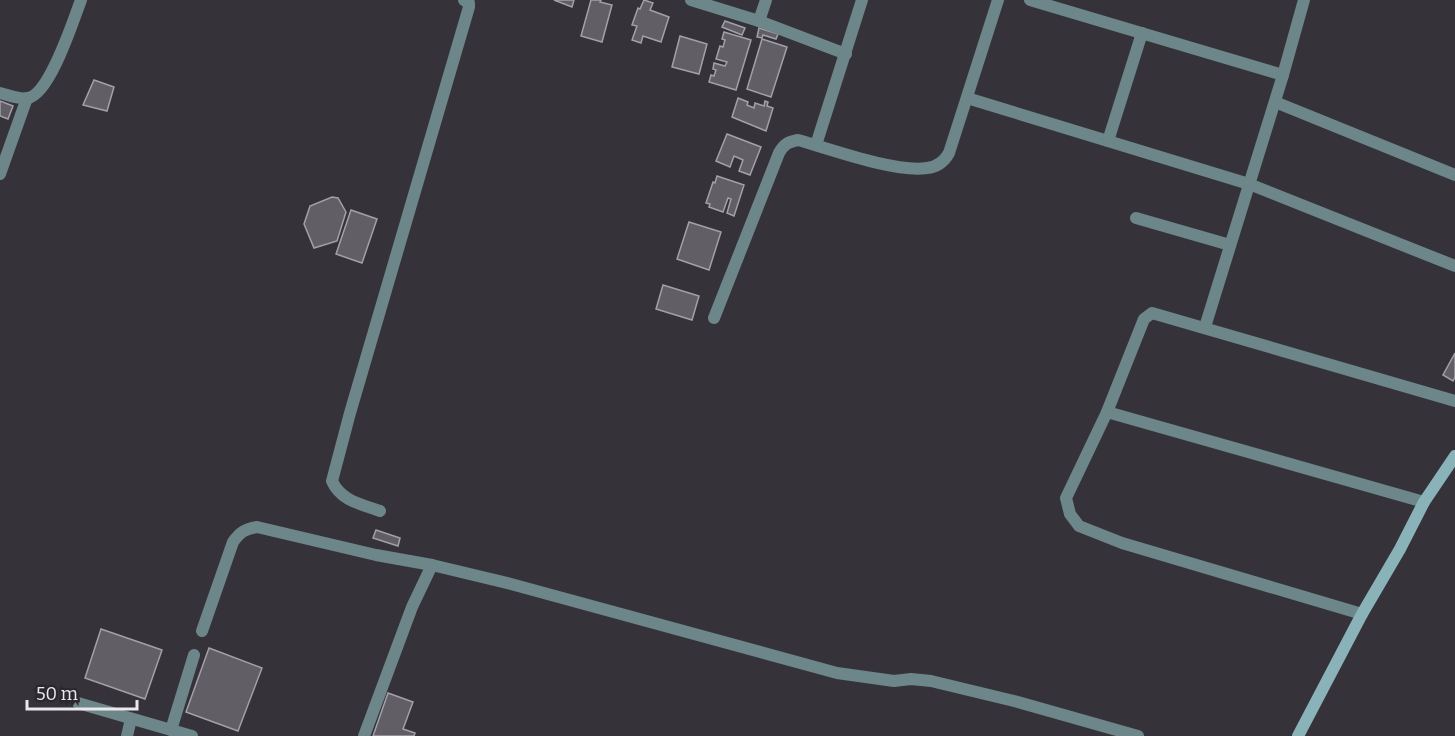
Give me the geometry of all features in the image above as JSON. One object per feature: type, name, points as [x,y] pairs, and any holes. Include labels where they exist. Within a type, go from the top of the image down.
[{"type":"main road","points":[[1298,736],[1424,502],[1455,456]]},
{"type":"street","points":[[0,93],[27,98],[37,94],[50,75],[81,0]]},
{"type":"street","points":[[380,512],[345,498],[336,490],[332,481],[469,7],[469,3],[464,0]]},
{"type":"street","points":[[691,0],[759,21],[846,54]]},
{"type":"street","points":[[759,21],[766,0]]},
{"type":"street","points":[[816,145],[862,0]]},
{"type":"street","points":[[714,318],[783,146],[789,141],[798,140],[910,169],[932,167],[946,160],[998,0]]},
{"type":"street","points":[[1030,0],[1283,75]]},
{"type":"street","points":[[1205,327],[1275,102],[1304,0]]},
{"type":"street","points":[[1108,141],[1142,33]]},
{"type":"street","points":[[0,174],[27,98]]},
{"type":"street","points":[[967,98],[1249,184],[1454,262]]},
{"type":"street","points":[[1275,102],[1455,175]]},
{"type":"street","points":[[1137,218],[1230,245]]},
{"type":"street","points":[[1362,614],[1122,543],[1079,526],[1070,514],[1066,498],[1107,412],[1144,319],[1152,313],[1455,401]]},
{"type":"street","points":[[1107,412],[1424,502]]},
{"type":"street","points":[[202,631],[233,542],[239,533],[257,527],[512,584],[837,673],[894,681],[911,678],[931,681],[1014,701],[1138,736]]},
{"type":"street","points":[[364,736],[412,607],[432,565]]},
{"type":"street","points":[[171,730],[194,655]]},
{"type":"street","points":[[78,703],[192,736]]},
{"type":"street","points":[[127,736],[132,718]]},
{"type":"building","points":[[554,0],[574,0],[572,7]]},
{"type":"building","points":[[591,0],[601,0],[600,2],[612,5],[602,42],[581,36]]},
{"type":"building","points":[[644,0],[653,3],[650,10],[669,17],[661,42],[643,36],[641,43],[632,40],[637,26],[632,25],[638,8],[640,9]]},
{"type":"building","points":[[725,21],[745,28],[742,35],[722,27]]},
{"type":"building","points":[[759,28],[778,34],[776,39],[763,35],[762,38],[757,37]]},
{"type":"building","points":[[724,32],[751,40],[736,90],[709,82],[716,70],[713,69],[714,63],[725,66],[727,62],[716,59],[720,46],[723,47]]},
{"type":"building","points":[[680,36],[707,44],[699,74],[672,67]]},
{"type":"building","points":[[762,39],[787,47],[771,97],[747,89]]},
{"type":"building","points":[[94,80],[114,87],[107,111],[83,105]]},
{"type":"building","points":[[738,98],[748,102],[747,105],[754,108],[755,103],[764,106],[765,101],[768,102],[767,106],[773,108],[766,131],[732,117]]},
{"type":"building","points":[[0,101],[13,106],[8,119],[0,116]]},
{"type":"building","points":[[727,134],[761,147],[750,175],[739,171],[743,160],[734,156],[730,167],[716,161]]},
{"type":"building","points":[[717,176],[744,185],[734,216],[727,213],[731,199],[728,198],[723,212],[709,207],[710,204],[706,203]]},
{"type":"building","points":[[332,197],[338,198],[346,212],[337,241],[314,248],[304,224],[310,206]]},
{"type":"building","points":[[351,210],[377,219],[362,263],[336,254]]},
{"type":"building","points":[[689,222],[721,232],[709,270],[677,259]]},
{"type":"building","points":[[663,285],[699,296],[692,320],[656,309]]},
{"type":"building","points":[[1455,353],[1455,377],[1453,381],[1443,375]]},
{"type":"building","points":[[376,530],[400,538],[398,546],[373,538]]},
{"type":"building","points":[[101,629],[162,650],[145,699],[85,678]]},
{"type":"building","points":[[209,648],[262,668],[238,731],[186,712]]},
{"type":"building","points":[[388,693],[413,702],[403,729],[415,733],[414,736],[373,736]]}]
